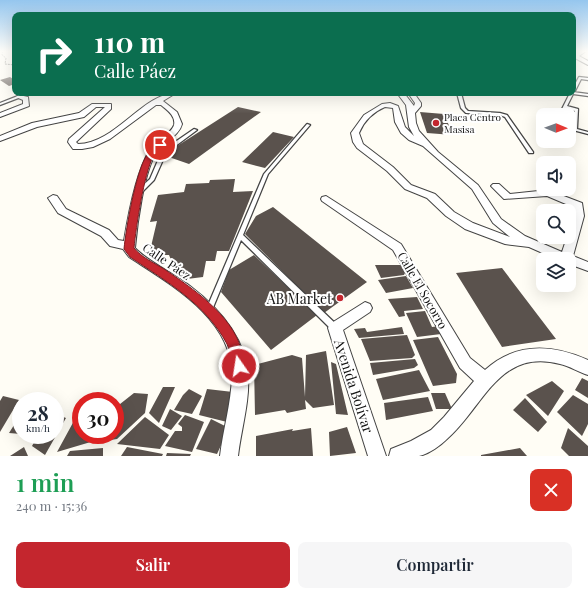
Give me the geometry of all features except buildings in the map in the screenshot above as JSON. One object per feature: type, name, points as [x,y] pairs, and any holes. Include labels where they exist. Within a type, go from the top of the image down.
[{"type":"street","points":[[0,139],[35,125],[81,115],[94,105],[109,105],[109,108],[73,139],[72,142],[76,147],[86,147],[104,138],[137,117],[146,108],[166,96]]},
{"type":"street","points":[[403,96],[409,102],[413,110],[413,127],[427,145],[482,194],[497,220],[507,230],[552,252]]},
{"type":"street","points":[[413,96],[418,103],[418,106],[413,110]]},
{"type":"street","points":[[0,115],[26,105],[26,98],[19,97]]},
{"type":"street","name":"Calle Páez","points":[[156,103],[165,105],[178,118],[179,124],[150,156],[145,168],[131,232],[129,249],[134,254],[184,287],[209,310],[230,338],[238,357],[240,374],[239,392],[229,456]]},
{"type":"street","points":[[427,145],[403,132],[399,126],[396,107],[393,105],[384,104],[376,107],[357,128],[355,133],[357,142],[360,146],[390,169],[408,187],[431,196],[458,220],[509,241],[534,244]]},
{"type":"street","points":[[0,145],[22,130]]},
{"type":"street","points":[[496,186],[508,197],[548,193],[578,205],[579,216],[570,252]]},
{"type":"street","points":[[53,198],[62,211],[105,233],[114,243],[129,246]]},
{"type":"street","name":"Calle El Socorro","points":[[326,199],[397,247],[404,255],[465,363],[485,380]]},
{"type":"street","points":[[576,262],[588,267]]},
{"type":"street","name":"Avenida Bolívar","points":[[365,308],[335,328],[377,456]]},
{"type":"street","points":[[398,456],[414,450],[437,436],[458,415],[485,380],[499,369],[520,357],[548,353],[562,356],[588,368]]},
{"type":"lane","points":[[576,86],[580,78],[588,79]]},
{"type":"lane","points":[[576,93],[588,95]]},
{"type":"lane","points":[[460,96],[463,108],[467,112],[500,114],[506,116],[531,152]]},
{"type":"lane","points":[[571,96],[565,106],[571,108]]},
{"type":"lane","points":[[0,104],[19,97]]},
{"type":"lane","points":[[576,110],[576,120]]},
{"type":"lane","points":[[209,310],[266,174],[308,125]]},
{"type":"lane","points":[[141,190],[152,180],[164,152],[195,130]]},
{"type":"lane","points":[[576,130],[588,133]]},
{"type":"lane","points":[[241,236],[335,328]]},
{"type":"place","name":"Placa Centro Masisa","points":[[436,123]]},
{"type":"place","name":"AB Market","points":[[340,298]]},
{"type":"route","points":[[160,145],[153,151],[145,168],[131,232],[129,249],[134,254],[184,287],[203,303],[223,327],[233,344],[238,357],[239,366]]}]
